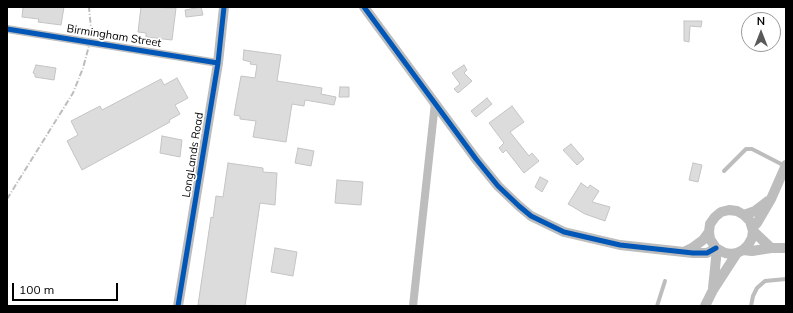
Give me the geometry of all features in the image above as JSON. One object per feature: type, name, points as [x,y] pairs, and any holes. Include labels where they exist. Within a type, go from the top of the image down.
[{"type":"street","name":"LongLands Road","points":[[178,306],[218,63],[224,7]]},
{"type":"street","points":[[364,7],[476,159],[498,186],[531,216],[564,232],[620,245],[707,253],[716,248]]},
{"type":"street","name":"Birmingham Street","points":[[7,29],[218,63]]},
{"type":"street","points":[[413,306],[435,103]]},
{"type":"street","points":[[753,230],[771,199],[786,165]]},
{"type":"street","points":[[744,215],[755,210],[771,199]]},
{"type":"street","points":[[705,306],[713,290],[740,251],[748,245],[752,238],[753,230],[750,221],[744,215],[737,211],[729,210],[721,212],[710,224],[709,232],[710,239],[716,248],[725,253],[731,254],[740,251],[786,248]]},
{"type":"street","points":[[753,230],[771,248]]},
{"type":"street","points":[[684,252],[703,240],[709,232]]},
{"type":"street","points":[[713,290],[716,248]]},
{"type":"lane","points":[[724,171],[746,149],[752,149],[786,165]]},
{"type":"lane","points":[[751,306],[753,296],[757,288],[765,281],[786,279]]},
{"type":"lane","points":[[657,306],[665,281]]},
{"type":"building","points":[[23,7],[64,7],[61,25],[38,22],[39,19],[22,17]]},
{"type":"building","points":[[141,7],[176,8],[172,40],[146,37],[146,33],[138,32]]},
{"type":"building","points":[[201,7],[203,15],[186,17],[185,10]]},
{"type":"building","points":[[684,21],[702,21],[701,27],[690,26],[689,42],[684,41]]},
{"type":"building","points":[[244,50],[281,55],[277,81],[322,88],[321,94],[336,97],[334,105],[305,100],[304,106],[292,104],[286,142],[253,137],[256,121],[240,119],[240,116],[234,115],[241,76],[255,78],[257,65],[250,64],[251,62],[243,60]]},
{"type":"building","points":[[36,65],[56,68],[54,80],[35,77],[35,74],[33,73]]},
{"type":"building","points":[[464,65],[467,70],[464,73],[472,81],[458,93],[454,89],[460,84],[452,73]]},
{"type":"building","points":[[177,78],[188,98],[175,105],[180,114],[169,120],[170,122],[82,170],[67,141],[78,135],[71,121],[100,106],[102,110],[161,79],[164,85]]},
{"type":"building","points":[[340,87],[349,87],[349,97],[339,97]]},
{"type":"building","points":[[487,98],[492,104],[476,117],[471,111]]},
{"type":"building","points":[[512,106],[524,122],[510,132],[529,156],[532,153],[539,161],[524,173],[506,150],[503,153],[499,148],[504,143],[489,123]]},
{"type":"building","points":[[162,136],[182,140],[180,157],[160,153]]},
{"type":"building","points":[[571,144],[584,159],[577,165],[563,150]]},
{"type":"building","points":[[298,148],[314,151],[311,166],[295,163]]},
{"type":"building","points":[[228,163],[263,168],[263,172],[277,173],[275,205],[260,203],[245,306],[198,305],[211,217],[213,218],[216,196],[223,197]]},
{"type":"building","points":[[693,163],[702,165],[698,182],[689,180]]},
{"type":"building","points":[[540,177],[548,181],[542,192],[535,187]]},
{"type":"building","points":[[337,180],[363,182],[361,205],[335,203]]},
{"type":"building","points":[[581,183],[588,188],[590,185],[599,191],[592,202],[610,207],[605,221],[585,214],[568,204]]},
{"type":"building","points":[[275,248],[297,252],[293,276],[271,272]]},
{"type":"railway","points":[[7,199],[73,93],[83,68],[90,42],[91,29],[89,7]]},
{"type":"cycle path","points":[[178,306],[218,63],[224,7]]},
{"type":"cycle path","points":[[364,7],[476,159],[498,186],[531,216],[564,232],[620,245],[693,253],[707,253],[716,248]]},
{"type":"cycle path","points":[[7,29],[218,63]]}]
